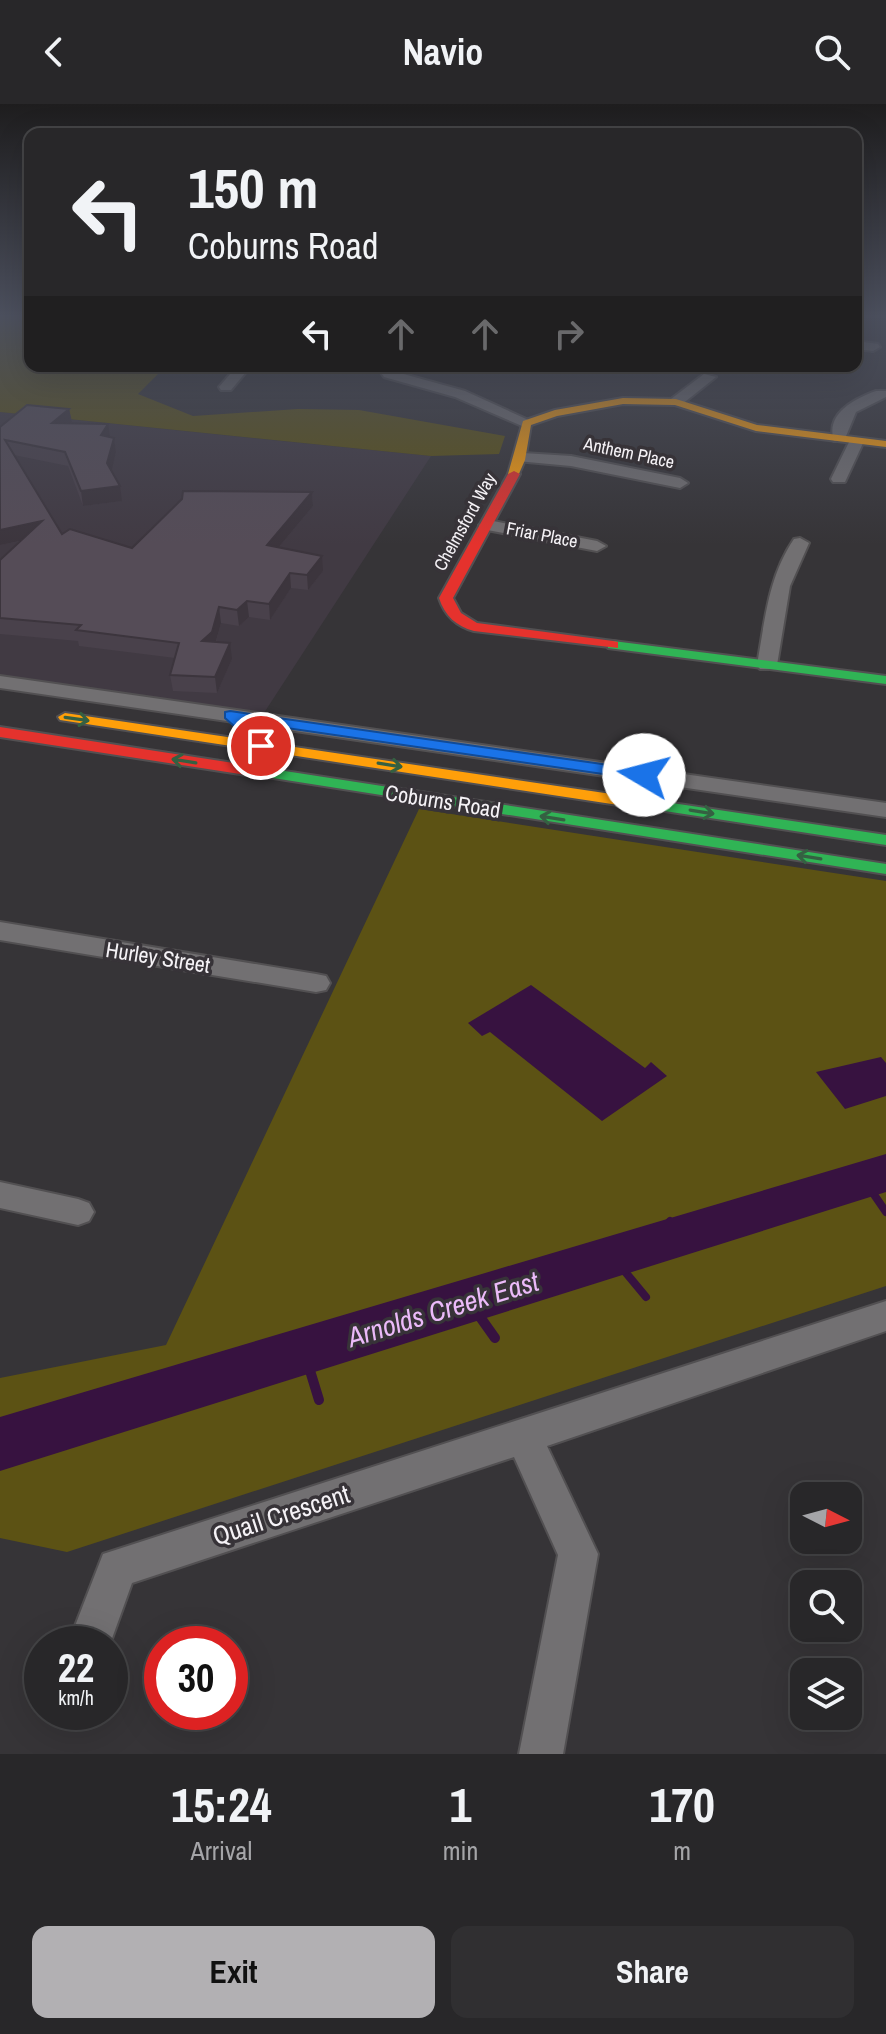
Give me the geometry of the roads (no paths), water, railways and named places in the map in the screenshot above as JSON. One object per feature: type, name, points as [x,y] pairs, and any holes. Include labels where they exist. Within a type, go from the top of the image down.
[{"type":"street","points":[[458,391],[527,423],[588,406],[623,401],[676,402],[756,428],[886,444]]},
{"type":"street","points":[[676,402],[691,391]]},
{"type":"street","points":[[839,479],[847,440],[839,422],[846,410],[881,394]]},
{"type":"street","name":"Chelmsford Way","points":[[527,423],[521,434],[523,458],[446,598],[448,609],[457,620],[490,629],[886,680]]},
{"type":"street","name":"Anthem Place","points":[[523,458],[584,463],[680,483]]},
{"type":"street","name":"Friar Place","points":[[488,525],[597,546]]},
{"type":"street","points":[[767,665],[783,577],[789,558],[800,543]]},
{"type":"street","name":"Coburns Road","points":[[0,682],[886,810]]},
{"type":"street","name":"Coburns Road","points":[[46,714],[886,840]]},
{"type":"street","points":[[230,715],[261,746]]},
{"type":"street","name":"Coburns Road","points":[[0,732],[886,869]]},
{"type":"street","name":"Coburns Road","points":[[314,754],[372,736]]},
{"type":"street","points":[[485,807],[495,781]]},
{"type":"street","name":"Hurley Street","points":[[0,931],[316,983]]},
{"type":"street","points":[[0,1195],[78,1212]]},
{"type":"street","name":"Quail Crescent","points":[[96,1626],[117,1568],[886,1316]]},
{"type":"street","points":[[523,1437],[578,1554],[541,1754]]},
{"type":"waterway","name":"Arnolds Creek East","points":[[0,1444],[886,1173]]},
{"type":"waterway","points":[[864,1180],[886,1212]]},
{"type":"waterway","points":[[651,1244],[670,1221]]},
{"type":"waterway","points":[[612,1256],[646,1297]]},
{"type":"waterway","points":[[468,1300],[475,1309]]},
{"type":"waterway","points":[[473,1307],[495,1338]]},
{"type":"waterway","points":[[304,1351],[319,1400]]}]
